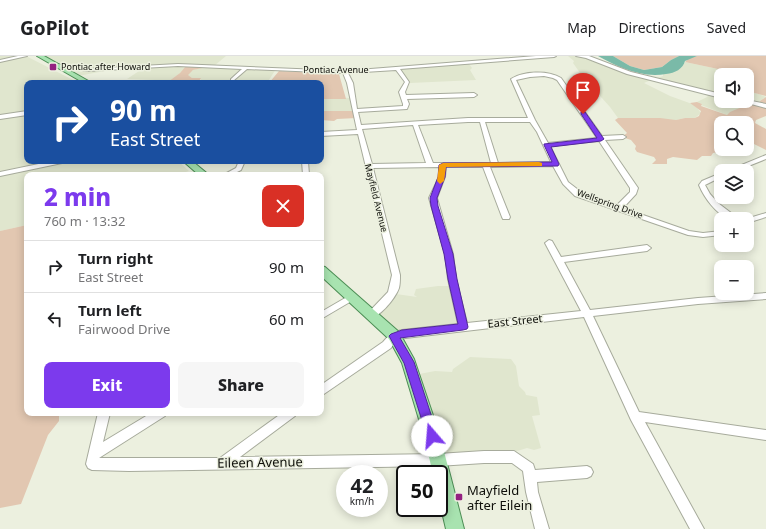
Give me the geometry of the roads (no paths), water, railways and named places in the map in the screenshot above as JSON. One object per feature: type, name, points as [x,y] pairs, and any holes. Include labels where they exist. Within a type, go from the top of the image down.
[{"type":"main road","name":"Pontiac Avenue","points":[[40,56],[76,75]]},
{"type":"main road","points":[[76,75],[84,80]]},
{"type":"main road","points":[[191,164],[200,172]]},
{"type":"main road","points":[[324,273],[394,336],[409,362],[438,460],[455,529]]},
{"type":"street","points":[[0,61],[25,56]]},
{"type":"street","name":"Pontiac Avenue","points":[[76,75],[146,66],[345,72],[554,56]]},
{"type":"street","points":[[578,56],[587,57],[637,75],[714,94]]},
{"type":"street","points":[[146,66],[148,60]]},
{"type":"street","name":"Pontiac Avenue","points":[[56,64],[87,70],[118,69]]},
{"type":"street","points":[[233,80],[246,68]]},
{"type":"street","points":[[355,111],[406,108],[402,92],[407,82],[398,69]]},
{"type":"street","name":"Mayfield Avenue","points":[[345,72],[350,83],[368,166],[396,275],[394,291],[389,299],[371,315]]},
{"type":"street","name":"Wellspring Drive","points":[[601,139],[557,77],[547,74],[513,79],[532,120],[547,145],[564,183],[578,194],[688,233],[703,235],[714,234]]},
{"type":"street","points":[[404,97],[474,95]]},
{"type":"street","points":[[754,103],[766,106]]},
{"type":"street","points":[[0,117],[24,113]]},
{"type":"street","points":[[482,120],[495,164]]},
{"type":"street","points":[[324,134],[415,124],[482,120],[532,120]]},
{"type":"street","points":[[415,124],[430,165]]},
{"type":"street","points":[[547,145],[623,137]]},
{"type":"street","points":[[601,139],[634,188],[633,192],[619,208]]},
{"type":"street","points":[[748,164],[766,157]]},
{"type":"street","points":[[0,174],[48,164]]},
{"type":"street","points":[[232,172],[238,169],[240,164]]},
{"type":"street","points":[[368,166],[556,164]]},
{"type":"street","points":[[443,165],[442,177],[434,198],[434,206],[449,254],[452,279],[463,327]]},
{"type":"street","points":[[486,165],[506,216]]},
{"type":"street","points":[[714,178],[704,182],[702,185],[703,189],[714,202]]},
{"type":"street","points":[[716,204],[723,212]]},
{"type":"street","points":[[754,219],[766,215]]},
{"type":"street","points":[[549,243],[588,313],[635,416],[697,529]]},
{"type":"street","points":[[559,260],[647,248]]},
{"type":"street","name":"East Street","points":[[394,336],[588,313],[766,296]]},
{"type":"street","points":[[324,314],[352,297]]},
{"type":"street","points":[[324,389],[387,344],[394,336]]},
{"type":"street","points":[[94,454],[103,416]]},
{"type":"street","points":[[94,454],[156,416]]},
{"type":"street","points":[[224,462],[287,416]]},
{"type":"street","points":[[635,416],[766,435]]},
{"type":"street","name":"Eileen Avenue","points":[[94,454],[92,464],[129,465],[224,462],[438,460],[514,457],[529,468],[530,476]]},
{"type":"street","points":[[542,529],[532,492],[530,476],[587,472]]},
{"type":"water","points":[[598,56],[613,56],[630,66],[644,70],[662,67],[679,56],[697,56],[685,61],[684,64],[675,72],[648,75],[631,71]]},
{"type":"place","name":"Pontiac after Howard","points":[[53,67]]},
{"type":"place","name":"Mayfield after Eilein","points":[[459,497]]}]
